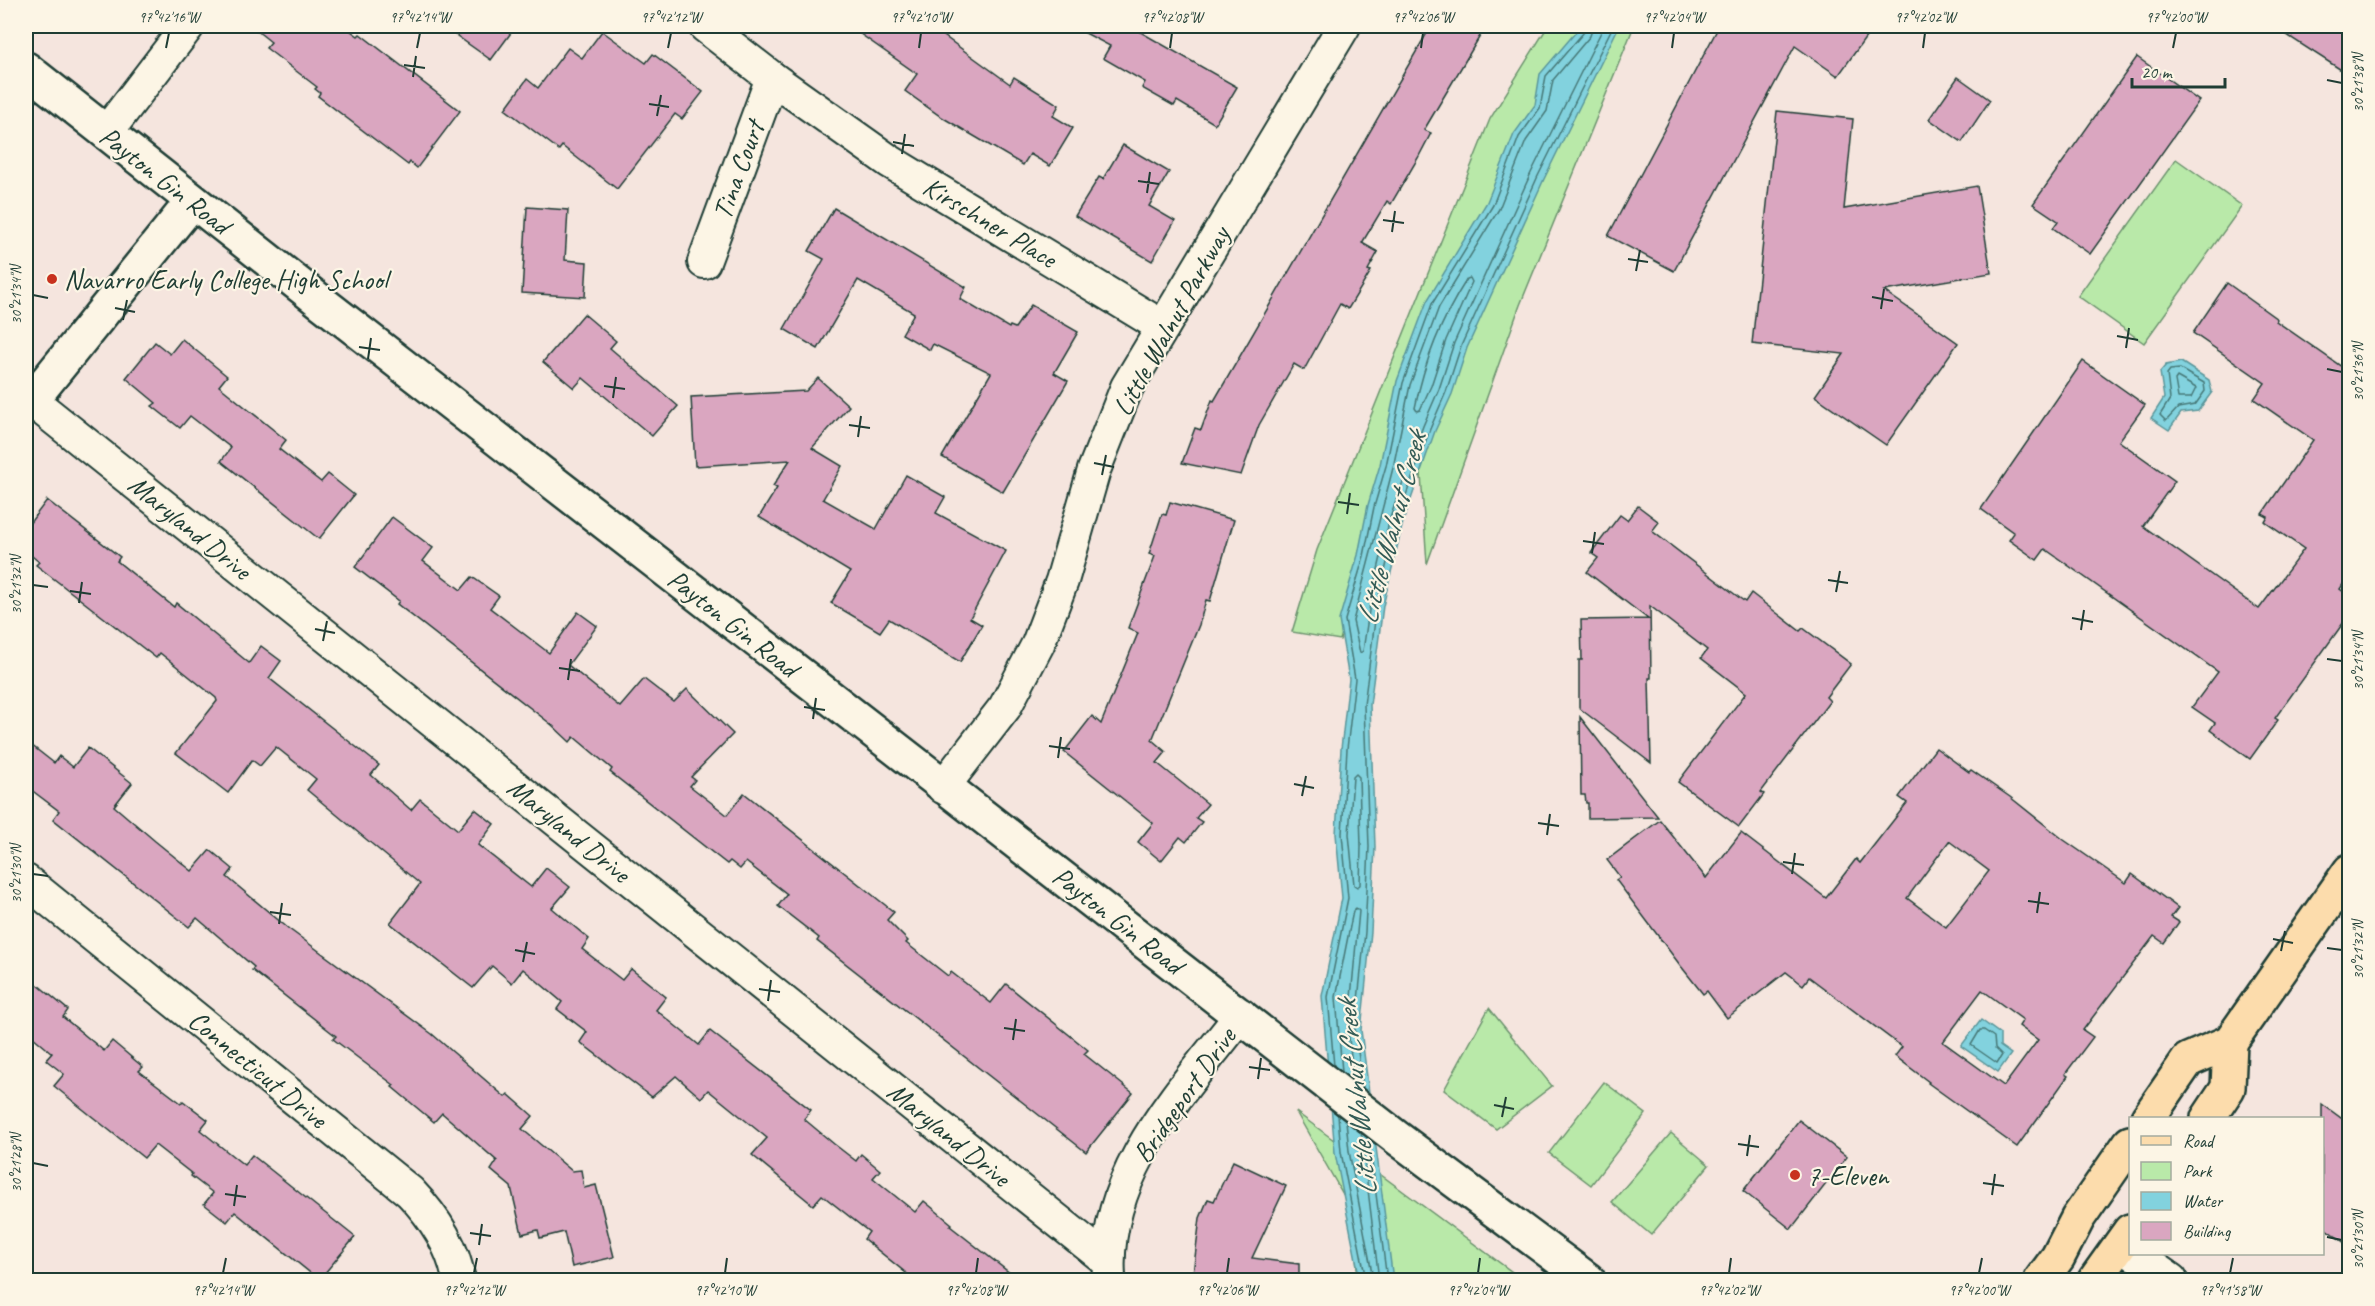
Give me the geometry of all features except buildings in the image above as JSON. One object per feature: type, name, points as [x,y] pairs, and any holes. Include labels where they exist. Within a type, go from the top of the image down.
[{"type":"main road","points":[[2149,1117],[2188,1060],[2230,1042],[2349,871]]},
{"type":"main road","points":[[2209,1117],[2228,1088],[2230,1042]]},
{"type":"main road","points":[[2041,1281],[2058,1257],[2079,1218],[2129,1144]]},
{"type":"main road","points":[[2095,1281],[2129,1245]]},
{"type":"street","points":[[106,133],[188,26]]},
{"type":"street","name":"Kirschner Place","points":[[705,26],[772,78],[889,161],[1163,327]]},
{"type":"street","name":"Little Walnut Parkway","points":[[943,787],[1005,707],[1038,644],[1062,581],[1094,470],[1127,387],[1344,26]]},
{"type":"street","name":"Payton Gin Road","points":[[26,69],[943,787],[1396,1137],[1588,1281]]},
{"type":"street","name":"Tina Court","points":[[704,262],[772,78]]},
{"type":"street","points":[[28,403],[192,201]]},
{"type":"street","name":"Maryland Drive","points":[[28,403],[1108,1270]]},
{"type":"street","name":"Connecticut Drive","points":[[26,881],[410,1192],[429,1212],[441,1230],[452,1252],[459,1281]]},
{"type":"street","name":"Bridgeport Drive","points":[[1108,1270],[1117,1204],[1134,1163],[1157,1124],[1241,1015]]},
{"type":"street","points":[[2140,1255],[2170,1281]]},
{"type":"green space","points":[[1548,26],[1634,26],[1520,305],[1427,564],[1421,474],[1358,583],[1340,640],[1292,632],[1317,550],[1490,119]]},
{"type":"green space","points":[[2176,159],[2242,206],[2144,343],[2078,296]]},
{"type":"green space","points":[[1489,1008],[1552,1086],[1496,1129],[1444,1090]]},
{"type":"green space","points":[[1604,1082],[1646,1114],[1591,1185],[1549,1153]]},
{"type":"green space","points":[[1296,1112],[1523,1280],[1358,1280],[1352,1210]]},
{"type":"green space","points":[[1671,1133],[1709,1165],[1651,1235],[1612,1202]]},
{"type":"water","name":"Little Walnut Creek","points":[[1581,26],[1619,26],[1544,179],[1467,348],[1452,394],[1435,431],[1403,522],[1383,606],[1370,705],[1375,847],[1371,932],[1361,1030],[1393,1280],[1360,1280],[1335,1153],[1322,996],[1342,898],[1336,834],[1341,749],[1349,679],[1339,620],[1380,465],[1397,381],[1427,301],[1487,202],[1514,134],[1535,105],[1540,74]]},
{"type":"water","points":[[2181,362],[2209,380],[2212,392],[2198,411],[2181,413],[2169,430],[2151,418],[2164,398],[2160,372],[2166,365]]},
{"type":"water","points":[[1981,1020],[2000,1034],[2000,1046],[2011,1054],[1998,1072],[1961,1046]]},
{"type":"place","name":"Navarro Early College High School","points":[[52,279]]},
{"type":"place","name":"7-Eleven","points":[[1795,1175]]}]
